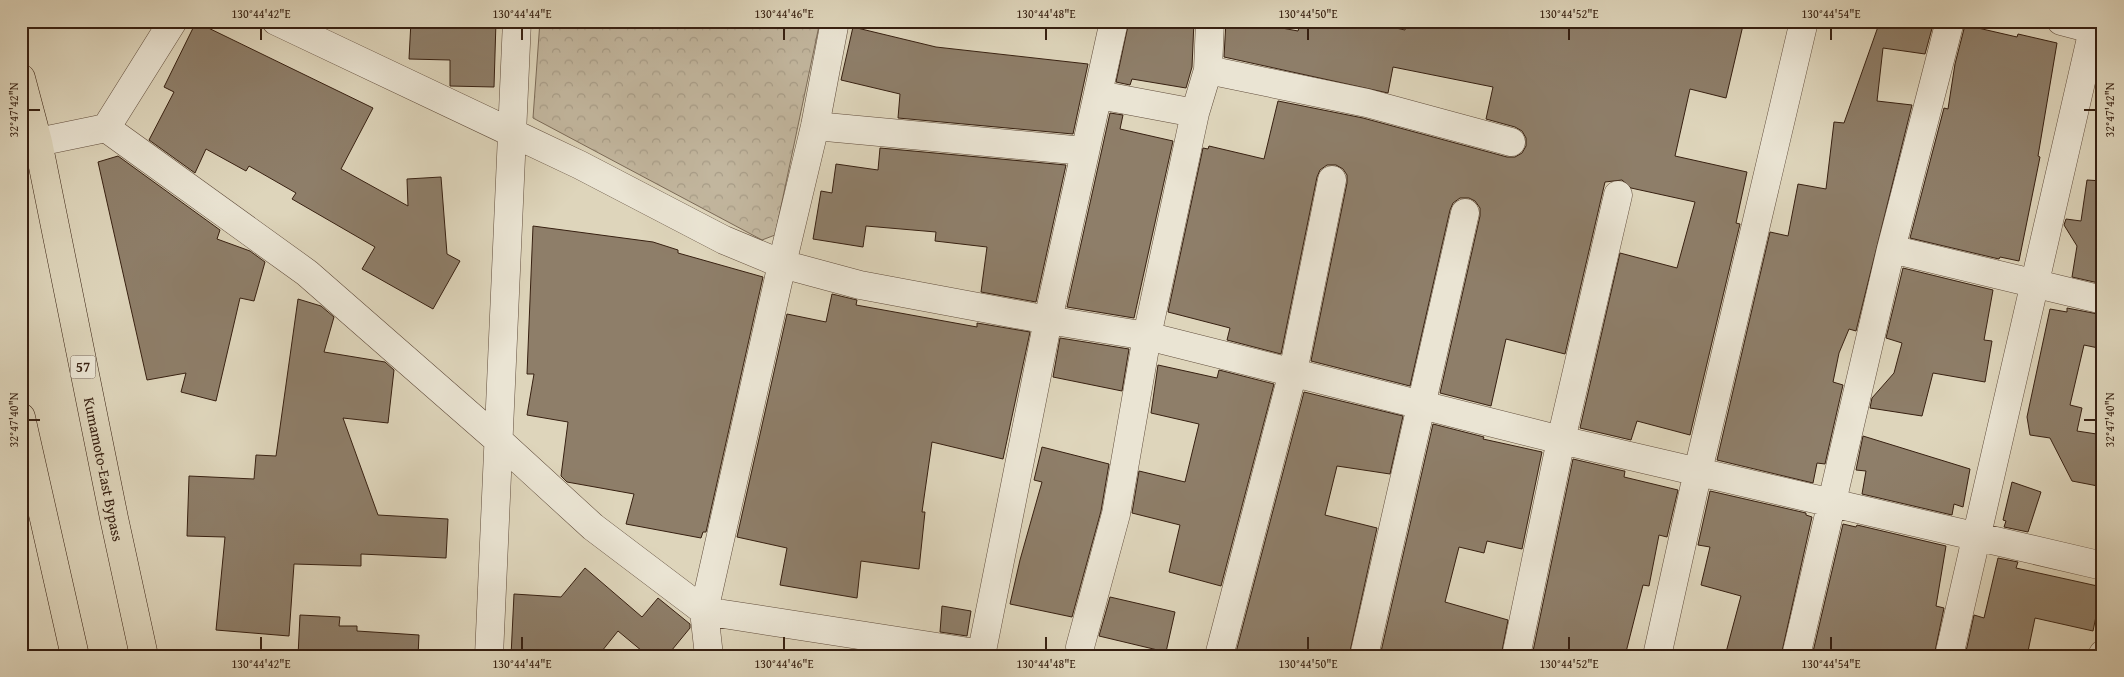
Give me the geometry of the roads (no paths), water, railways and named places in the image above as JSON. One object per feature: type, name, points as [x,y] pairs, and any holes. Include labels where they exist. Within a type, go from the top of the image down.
[{"type":"highway","name":"Kumamoto-East Bypass","points":[[21,78],[38,142],[144,656]]},
{"type":"highway","points":[[21,417],[75,656]]},
{"type":"street","points":[[38,142],[106,128],[173,21]]},
{"type":"street","points":[[276,21],[580,165],[724,240],[782,264],[860,285],[1048,320],[1147,336],[1561,440],[2103,566]]},
{"type":"street","points":[[489,656],[510,132],[517,21]]},
{"type":"street","points":[[709,656],[704,611],[815,126],[835,21]]},
{"type":"street","points":[[106,128],[307,273],[498,440],[593,527],[704,611],[981,655],[1048,320],[1114,21]]},
{"type":"street","points":[[1080,647],[1116,514],[1147,336],[1196,113],[1208,70],[1210,21]]},
{"type":"street","points":[[1657,656],[1698,472],[1804,21]]},
{"type":"street","points":[[1796,656],[1891,249],[1950,21]]},
{"type":"street","points":[[1949,656],[2097,27],[2061,21]]},
{"type":"street","points":[[1208,70],[1367,103],[1511,142]]},
{"type":"street","points":[[1099,95],[1196,113]]},
{"type":"street","points":[[815,126],[1084,151]]},
{"type":"street","points":[[1219,656],[1292,372],[1332,180]]},
{"type":"street","points":[[1516,656],[1561,440],[1618,195]]},
{"type":"street","points":[[1364,656],[1423,405],[1465,213]]},
{"type":"street","points":[[1891,249],[2103,300]]}]
